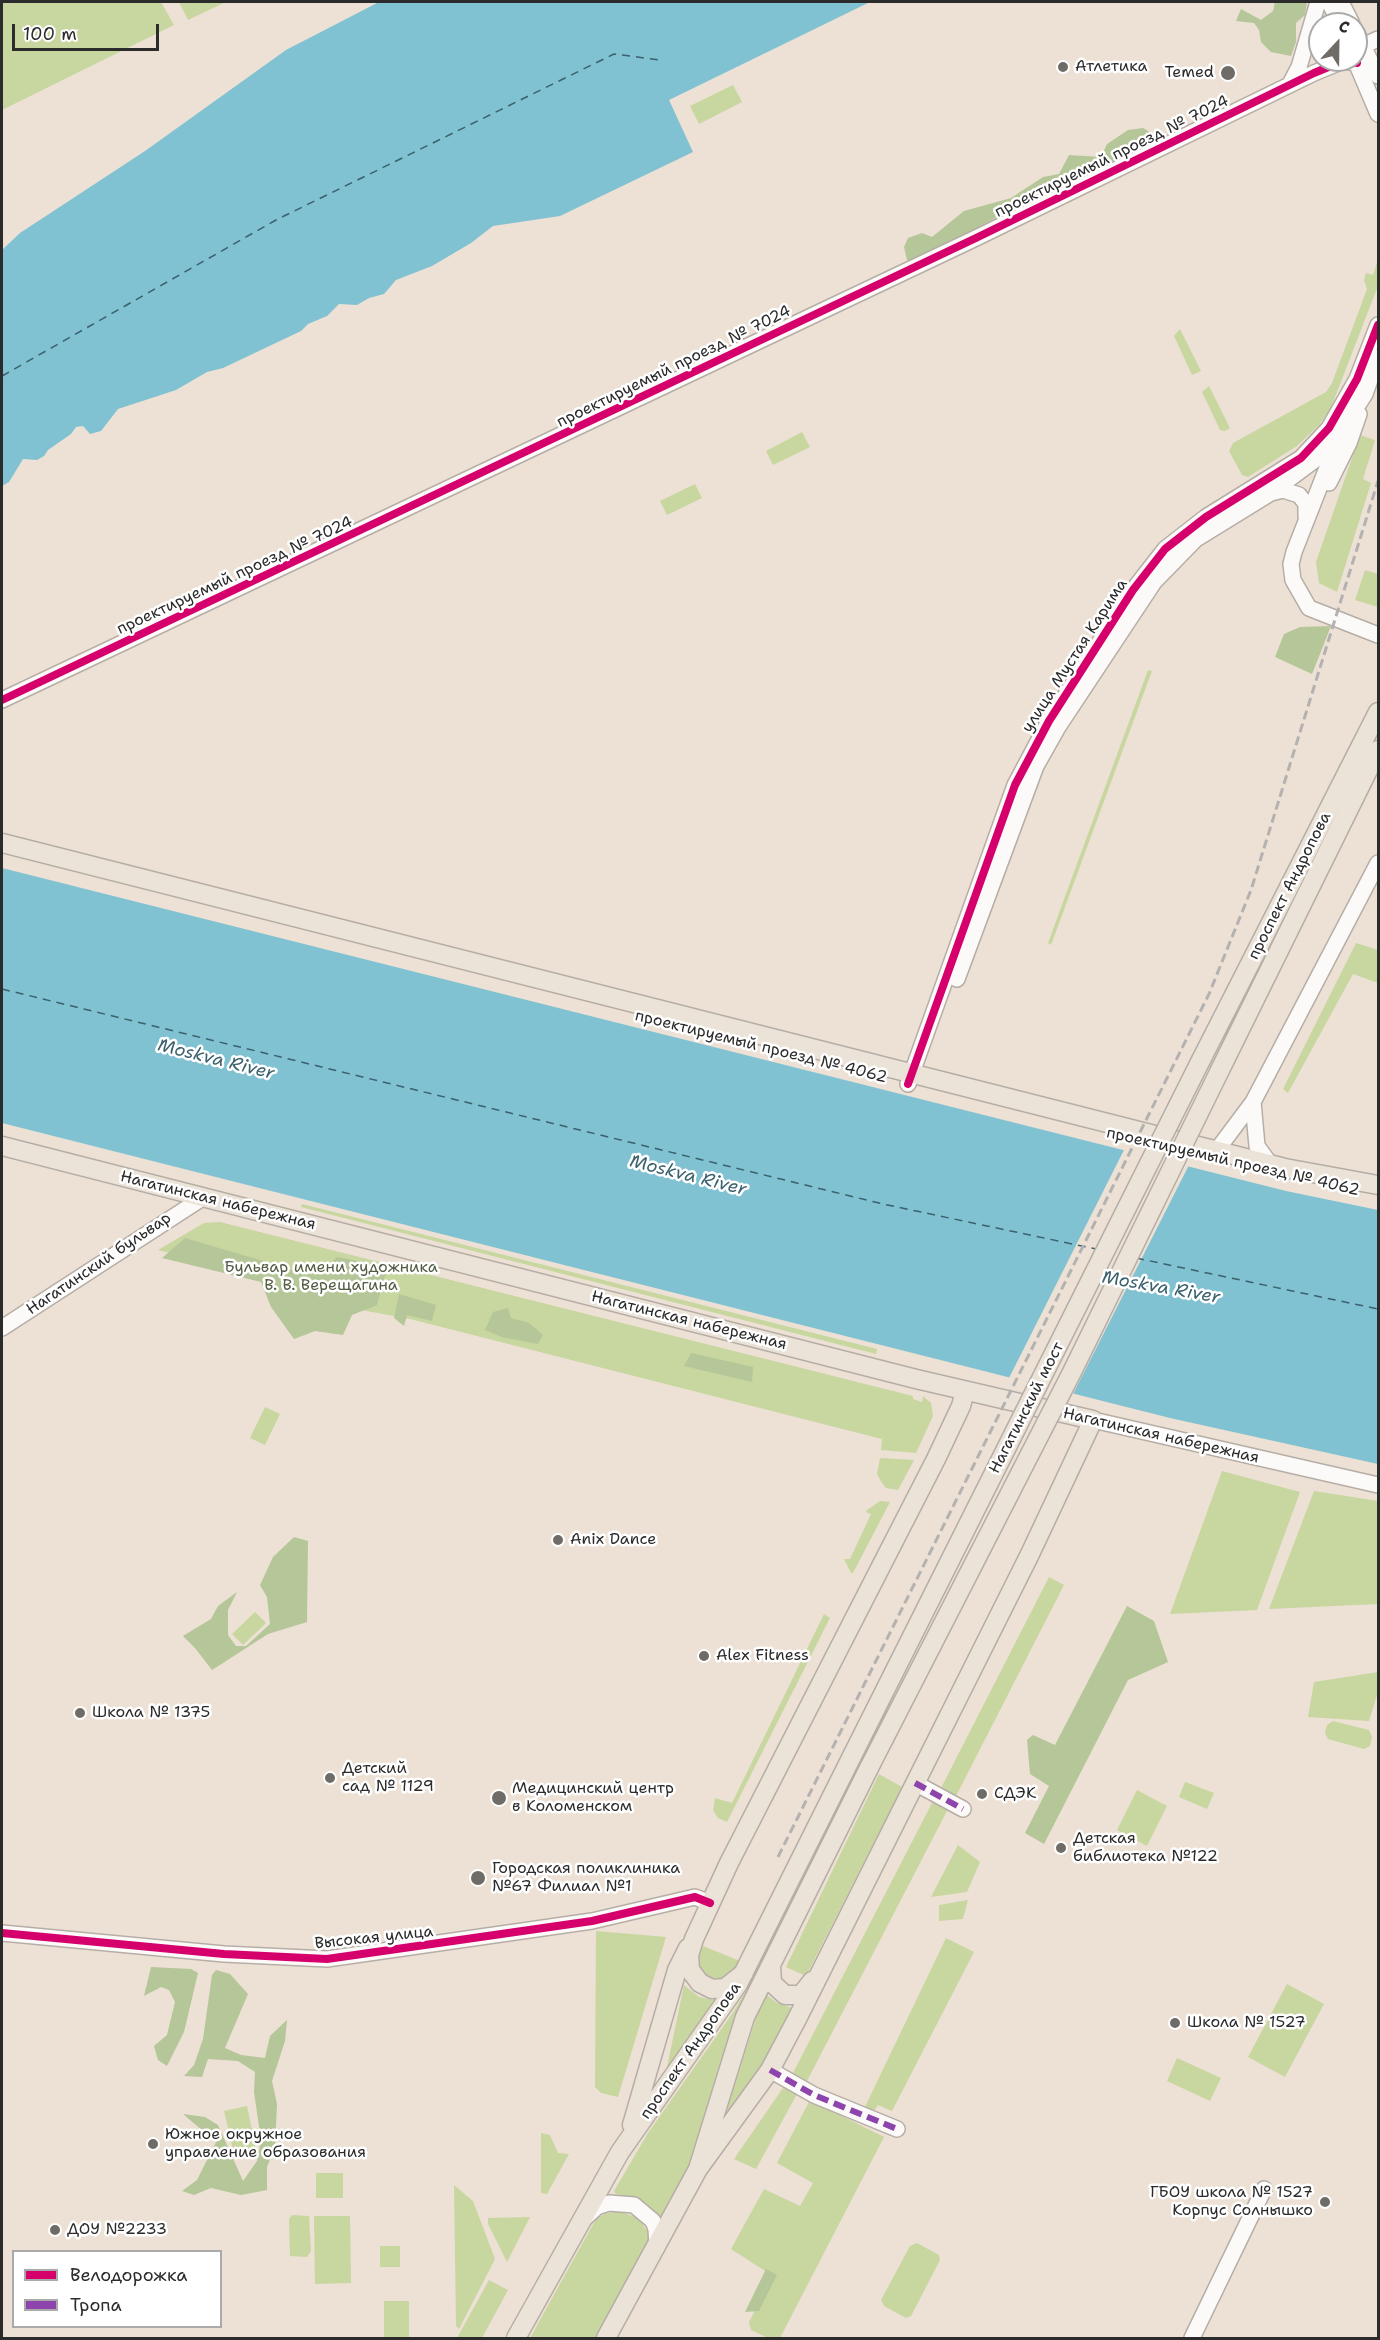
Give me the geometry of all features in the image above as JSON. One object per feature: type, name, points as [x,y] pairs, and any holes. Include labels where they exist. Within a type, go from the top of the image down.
[{"type":"main road","name":"проспект Андропова","points":[[1201,1060],[1378,712]]},
{"type":"main road","name":"проспект Андропова","points":[[1220,1070],[1378,750]]},
{"type":"main road","name":"проектируемый проезд № 4062","points":[[2,843],[253,906],[394,955],[1270,1164],[1378,1185]]},
{"type":"main road","name":"Нагатинский мост","points":[[852,1756],[1201,1060]]},
{"type":"main road","name":"Нагатинский мост","points":[[870,1766],[1072,1372],[1220,1070]]},
{"type":"main road","name":"проектируемый проезд № 4062","points":[[915,1080],[1282,1178],[1378,1196]]},
{"type":"main road","name":"Нагатинская набережная","points":[[2,1146],[964,1391],[1093,1420]]},
{"type":"main road","points":[[620,2152],[638,2111],[677,1970],[916,1499],[961,1406],[964,1391]]},
{"type":"main road","points":[[1056,1412],[1067,1419],[1074,1428],[1075,1458]]},
{"type":"main road","points":[[698,2169],[770,2070],[1030,1554],[1093,1420]]},
{"type":"main road","name":"проспект Андропова","points":[[516,2338],[586,2217],[620,2152],[744,1973],[852,1756]]},
{"type":"main road","name":"проспект Андропова","points":[[606,2338],[698,2169],[745,2017],[870,1766]]},
{"type":"main road","points":[[693,1939],[689,1955],[691,1973],[700,1983],[712,1989],[725,1988],[744,1973]]},
{"type":"main road","points":[[772,1961],[772,1983],[785,1995],[804,1993],[817,1975]]},
{"type":"street","points":[[1290,84],[1299,67],[1318,2]]},
{"type":"street","points":[[1368,55],[1378,76]]},
{"type":"street","name":"проектируемый проезд № 7024","points":[[2,700],[976,238],[1318,72]]},
{"type":"street","points":[[1360,72],[1378,114]]},
{"type":"street","name":"улица Мустая Карима","points":[[915,1080],[1015,785],[1025,761],[1054,712],[1133,590],[1165,549],[1206,517],[1301,458],[1329,428],[1357,379],[1378,325]]},
{"type":"street","points":[[1378,357],[1349,443],[1330,479],[1302,558],[1305,589],[1317,603],[1378,624]]},
{"type":"street","points":[[1344,427],[1357,379]]},
{"type":"street","points":[[1365,394],[1323,460],[1291,564],[1298,592],[1309,608],[1378,635]]},
{"type":"street","points":[[1301,458],[1323,460]]},
{"type":"street","points":[[1323,460],[1330,479]]},
{"type":"street","name":"улица Мустая Карима","points":[[915,1080],[1026,790],[1058,727],[1167,567],[1196,539],[1323,460]]},
{"type":"street","points":[[1269,494],[1283,490],[1299,495],[1306,504],[1306,519]]},
{"type":"street","points":[[1217,1150],[1253,1102],[1378,863]]},
{"type":"street","points":[[1253,1102],[1257,1146],[1270,1164]]},
{"type":"street","name":"Нагатинский бульвар","points":[[2,1328],[172,1218],[179,1208],[183,1191]]},
{"type":"street","points":[[172,1218],[204,1197]]},
{"type":"street","name":"Нагатинская набережная","points":[[1093,1420],[1378,1485]]},
{"type":"street","points":[[915,1783],[963,1809]]},
{"type":"street","name":"Высокая улица","points":[[2,1933],[224,1954],[327,1959],[592,1921],[696,1897],[710,1903]]},
{"type":"street","points":[[770,2070],[814,2096],[897,2129]]},
{"type":"street","points":[[1192,2338],[1264,2189]]},
{"type":"street","points":[[586,2217],[607,2203],[621,2202],[634,2205],[653,2221],[657,2247]]},
{"type":"green space","points":[[2,2],[161,2],[174,25],[2,110]]},
{"type":"green space","points":[[179,2],[226,2],[188,20]]},
{"type":"green space","points":[[1275,2],[1307,2],[1305,15],[1296,23],[1296,42],[1291,56],[1271,52],[1261,42],[1259,30],[1254,23],[1236,21],[1241,9],[1261,20],[1273,11]]},
{"type":"green space","points":[[733,85],[742,102],[699,124],[690,106]]},
{"type":"green space","points":[[1143,128],[1153,134],[1149,146],[1096,175],[1080,178],[1046,198],[999,216],[919,260],[907,260],[904,247],[908,238],[922,233],[932,237],[964,211],[1011,198],[1043,177],[1059,174],[1069,155],[1101,157],[1107,144],[1128,130]]},
{"type":"green space","points":[[1378,259],[1378,286],[1330,410],[1319,425],[1297,446],[1248,477],[1242,475],[1229,451],[1233,443],[1326,392],[1332,383],[1367,289],[1364,280],[1366,273],[1373,275]]},
{"type":"green space","points":[[1180,329],[1201,371],[1192,375],[1174,336]]},
{"type":"green space","points":[[1209,386],[1230,428],[1225,431],[1220,430],[1202,392]]},
{"type":"green space","points":[[802,432],[810,447],[773,465],[766,451]]},
{"type":"green space","points":[[1360,435],[1375,440],[1363,479],[1371,483],[1337,592],[1319,583],[1316,562]]},
{"type":"green space","points":[[695,484],[702,498],[667,515],[660,501]]},
{"type":"green space","points":[[1365,570],[1378,574],[1378,607],[1355,600]]},
{"type":"green space","points":[[1331,626],[1312,674],[1275,657],[1284,634],[1300,627]]},
{"type":"green space","points":[[1148,670],[1152,671],[1051,945],[1048,943]]},
{"type":"green space","points":[[1356,943],[1378,950],[1378,983],[1353,974],[1288,1093],[1283,1089]]},
{"type":"green space","points":[[302,1204],[877,1349],[876,1354],[301,1207]]},
{"type":"green space","name":"Бульвар имени художника В. В. Верещагина","points":[[220,1222],[913,1396],[913,1399],[922,1402],[923,1396],[931,1403],[933,1416],[916,1453],[881,1450],[882,1439],[410,1319],[318,1302],[298,1286],[158,1250],[204,1223]]},
{"type":"green space","points":[[185,1238],[307,1274],[321,1272],[337,1257],[382,1266],[386,1272],[377,1305],[352,1315],[343,1335],[315,1331],[294,1339],[271,1307],[261,1282],[162,1258]]},
{"type":"green space","points":[[399,1294],[436,1305],[432,1321],[407,1315],[404,1326],[394,1318]]},
{"type":"green space","points":[[508,1308],[511,1318],[529,1323],[543,1335],[538,1344],[502,1337],[485,1330],[493,1312]]},
{"type":"green space","points":[[691,1353],[753,1367],[752,1382],[684,1366]]},
{"type":"green space","points":[[265,1407],[280,1414],[265,1445],[250,1438]]},
{"type":"green space","points":[[880,1458],[914,1460],[898,1490],[886,1488],[882,1483],[877,1474]]},
{"type":"green space","points":[[1222,1471],[1300,1492],[1257,1610],[1170,1614]]},
{"type":"green space","points":[[1314,1491],[1378,1501],[1378,1604],[1269,1609]]},
{"type":"green space","points":[[880,1501],[890,1502],[851,1573],[844,1559],[850,1559],[871,1514],[866,1512],[867,1510]]},
{"type":"green space","points":[[294,1537],[308,1541],[307,1622],[268,1634],[212,1670],[183,1636],[211,1619],[218,1606],[237,1592],[228,1610],[228,1635],[236,1646],[246,1646],[270,1624],[267,1597],[260,1585],[273,1557]]},
{"type":"green space","points":[[1049,1577],[1064,1585],[955,1798],[940,1790]]},
{"type":"green space","points":[[1127,1606],[1154,1621],[1168,1662],[1128,1680],[1044,1844],[1025,1833],[1049,1786],[1030,1774],[1027,1740],[1033,1735],[1055,1745]]},
{"type":"green space","points":[[255,1612],[266,1623],[243,1645],[232,1634]]},
{"type":"green space","points":[[824,1614],[830,1618],[727,1822],[718,1818],[713,1810],[715,1798],[732,1803]]},
{"type":"green space","points":[[1378,1672],[1378,1692],[1369,1721],[1308,1717],[1314,1682]]},
{"type":"green space","points":[[1333,1721],[1369,1730],[1372,1737],[1370,1746],[1364,1749],[1328,1739],[1325,1733],[1327,1725]]},
{"type":"green space","points":[[879,1774],[902,1787],[806,1976],[786,1967]]},
{"type":"green space","points":[[1185,1782],[1214,1793],[1207,1809],[1179,1797]]},
{"type":"green space","points":[[1137,1790],[1167,1806],[1147,1846],[1117,1830]]},
{"type":"green space","points":[[933,1801],[948,1809],[807,2081],[793,2073]]},
{"type":"green space","points":[[958,1845],[980,1862],[967,1892],[931,1897]]},
{"type":"green space","points":[[968,1900],[963,1919],[939,1921],[939,1905]]},
{"type":"green space","points":[[596,1931],[666,1937],[618,2097],[601,2093],[595,2087]]},
{"type":"green space","points":[[946,1938],[974,1952],[892,2111],[878,2105],[871,2115],[863,2111]]},
{"type":"green space","points":[[703,1946],[740,1961],[732,1976],[723,1981],[711,1980],[701,1974],[697,1959]]},
{"type":"green space","points":[[151,1967],[191,1969],[198,1973],[184,2032],[167,2066],[158,2060],[154,2046],[167,2035],[175,2002],[169,1990],[161,1987],[144,1996]]},
{"type":"green space","points":[[216,1970],[230,1974],[248,1994],[225,2048],[241,2055],[265,2058],[270,2036],[287,2020],[285,2041],[272,2081],[277,2104],[275,2147],[267,2167],[267,2190],[241,2195],[211,2188],[194,2195],[182,2191],[197,2180],[216,2142],[183,2114],[205,2117],[218,2125],[243,2181],[257,2161],[261,2140],[254,2092],[255,2072],[238,2061],[208,2059],[202,2077],[184,2076],[194,2065],[203,2039],[212,1975]]},
{"type":"green space","points":[[1287,1984],[1324,2004],[1285,2077],[1248,2057]]},
{"type":"green space","points":[[684,1985],[699,1997],[718,2001],[666,2072]]},
{"type":"green space","points":[[746,1991],[748,1992],[690,2167],[663,2220],[659,2220],[641,2200],[616,2194],[614,2191],[648,2133]]},
{"type":"green space","points":[[764,1993],[777,2003],[792,2008],[776,2043],[733,2111],[729,2112],[727,2109]]},
{"type":"green space","points":[[1177,2058],[1221,2078],[1210,2101],[1167,2081]]},
{"type":"green space","points":[[783,2088],[797,2094],[756,2169],[734,2159]]},
{"type":"green space","points":[[810,2100],[884,2137],[780,2338],[768,2338],[751,2330],[749,2322],[773,2276],[731,2249],[764,2189],[800,2206],[813,2183],[777,2163]]},
{"type":"green space","points":[[247,2106],[256,2149],[234,2154],[224,2111]]},
{"type":"green space","points":[[541,2133],[550,2135],[558,2153],[569,2154],[547,2194],[541,2193]]},
{"type":"green space","points":[[316,2173],[343,2173],[343,2198],[316,2198]]},
{"type":"green space","points":[[454,2185],[473,2201],[495,2259],[459,2329],[456,2326]]},
{"type":"green space","points":[[618,2211],[638,2218],[648,2232],[649,2245],[597,2338],[530,2338],[596,2219]]},
{"type":"green space","points":[[292,2215],[309,2216],[311,2251],[307,2257],[290,2256],[289,2219]]},
{"type":"green space","points":[[314,2216],[350,2216],[351,2283],[315,2284]]},
{"type":"green space","points":[[530,2217],[507,2262],[488,2224],[488,2218]]},
{"type":"green space","points":[[917,2243],[939,2255],[940,2260],[911,2316],[906,2318],[884,2306],[881,2300],[910,2246]]},
{"type":"green space","points":[[380,2246],[400,2246],[400,2267],[380,2267]]},
{"type":"green space","points":[[766,2269],[777,2275],[759,2311],[745,2312]]},
{"type":"green space","points":[[489,2280],[508,2290],[482,2338],[457,2338]]},
{"type":"green space","points":[[384,2301],[409,2301],[409,2338],[384,2338]]},
{"type":"water","points":[[379,2],[870,2],[669,100],[693,152],[560,216],[493,226],[471,243],[432,266],[396,280],[384,294],[369,298],[357,305],[339,304],[327,316],[308,324],[301,331],[223,368],[207,372],[176,390],[118,409],[101,431],[90,434],[83,426],[76,427],[71,434],[48,450],[44,456],[37,460],[23,459],[9,482],[2,486],[2,250],[20,233],[145,151],[286,50]]},
{"type":"water","name":"Moskva River","points":[[2,868],[1286,1191],[1378,1210],[1378,1464],[1170,1418],[2,1123]]},
{"type":"pier","points":[[1126,1146],[1190,1163],[1072,1396],[1008,1380]]},
{"type":"ferry route","points":[[2,376],[276,220],[614,54],[660,60]]},
{"type":"ferry route","points":[[2,989],[883,1204],[1096,1249]]},
{"type":"ferry route","points":[[1136,1258],[1378,1309]]},
{"type":"railway","points":[[778,1857],[1209,994],[1251,890],[1378,481]]},
{"type":"marked path","points":[[915,1783],[963,1809]]},
{"type":"marked path","points":[[770,2070],[814,2095],[897,2129]]},
{"type":"cycle path","points":[[2,700],[976,238],[1316,72]]},
{"type":"cycle path","points":[[908,1084],[1015,785],[1049,721],[1133,590],[1165,549],[1206,517],[1301,458],[1329,428],[1357,379],[1378,325]]},
{"type":"cycle path","points":[[2,1933],[224,1954],[327,1959],[592,1921],[695,1897],[710,1903]]},
{"type":"place","name":"Атлетика","points":[[1063,67]]},
{"type":"place","name":"Temed","points":[[1228,73]]},
{"type":"place","name":"Anix Dance","points":[[558,1540]]},
{"type":"place","name":"Alex Fitness","points":[[704,1656]]},
{"type":"place","name":"Школа № 1375","points":[[80,1713]]},
{"type":"place","name":"Детский сад № 1129","points":[[330,1778]]},
{"type":"place","name":"СДЭК","points":[[982,1794]]},
{"type":"place","name":"Медицинский центр в Коломенском","points":[[499,1798]]},
{"type":"place","name":"Детская библиотека №122","points":[[1061,1848]]},
{"type":"place","name":"Городская поликлиника №67 Филиал №1","points":[[478,1878]]},
{"type":"place","name":"Школа № 1527","points":[[1175,2023]]},
{"type":"place","name":"Южное окружное управление образования","points":[[153,2144]]},
{"type":"place","name":"ГБОУ школа № 1527 Корпус Солнышко","points":[[1325,2202]]},
{"type":"place","name":"ДОУ №2233","points":[[55,2230]]}]
